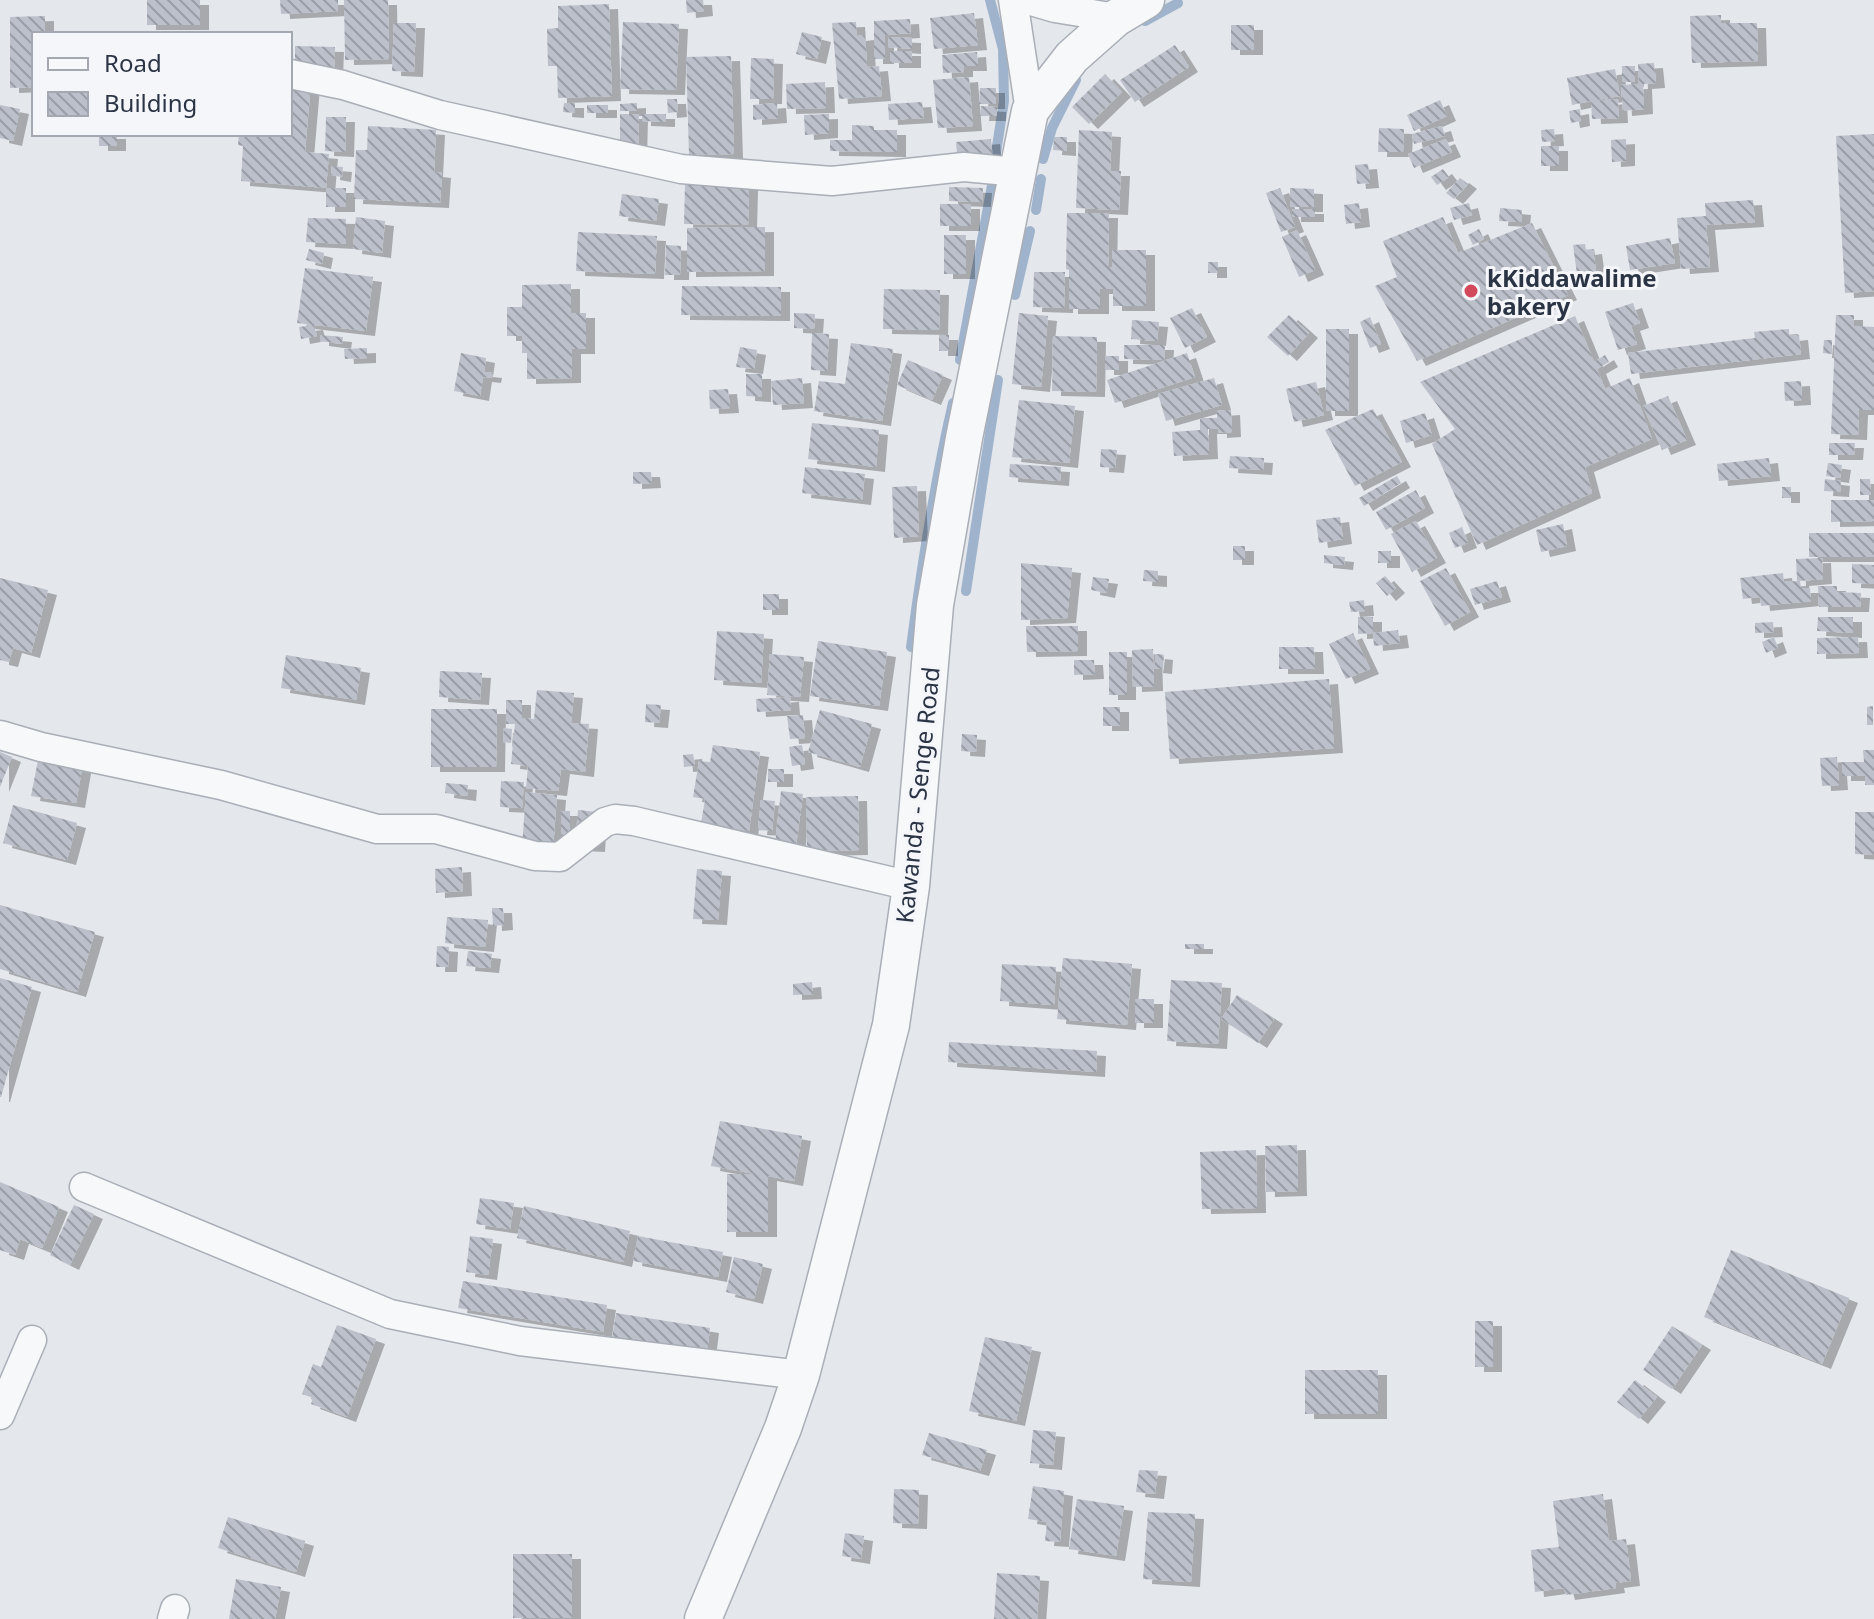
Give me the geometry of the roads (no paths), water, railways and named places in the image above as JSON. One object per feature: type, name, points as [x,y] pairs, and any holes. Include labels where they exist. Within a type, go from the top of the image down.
[{"type":"street","points":[[1013,0],[1030,111]]},
{"type":"street","points":[[1028,0],[1055,8],[1131,9]]},
{"type":"street","name":"Kawanda - Senge Road","points":[[703,1619],[783,1428],[801,1375],[891,1025],[911,886],[935,605],[964,438],[1030,111],[1072,57],[1131,9]]},
{"type":"street","points":[[292,74],[343,85],[454,118],[681,169],[832,181],[964,167],[1018,172]]},
{"type":"street","points":[[0,735],[41,747],[221,785],[377,829],[436,829],[535,856],[560,857],[605,822],[615,819],[911,886]]},
{"type":"street","points":[[84,1187],[390,1314],[520,1341],[801,1375]]},
{"type":"street","points":[[0,1415],[32,1340]]},
{"type":"waterway","points":[[990,0],[1003,49],[1004,101],[995,159]]},
{"type":"waterway","points":[[1145,21],[1178,3]]},
{"type":"waterway","points":[[1043,159],[1052,128],[1076,80]]},
{"type":"waterway","points":[[1036,210],[1041,179]]},
{"type":"waterway","points":[[960,360],[993,180]]},
{"type":"waterway","points":[[1015,295],[1030,231]]},
{"type":"waterway","points":[[966,591],[998,380]]},
{"type":"waterway","points":[[911,647],[929,524],[953,403]]},
{"type":"place","name":"kKiddawalime bakery","points":[[1471,291]]}]
